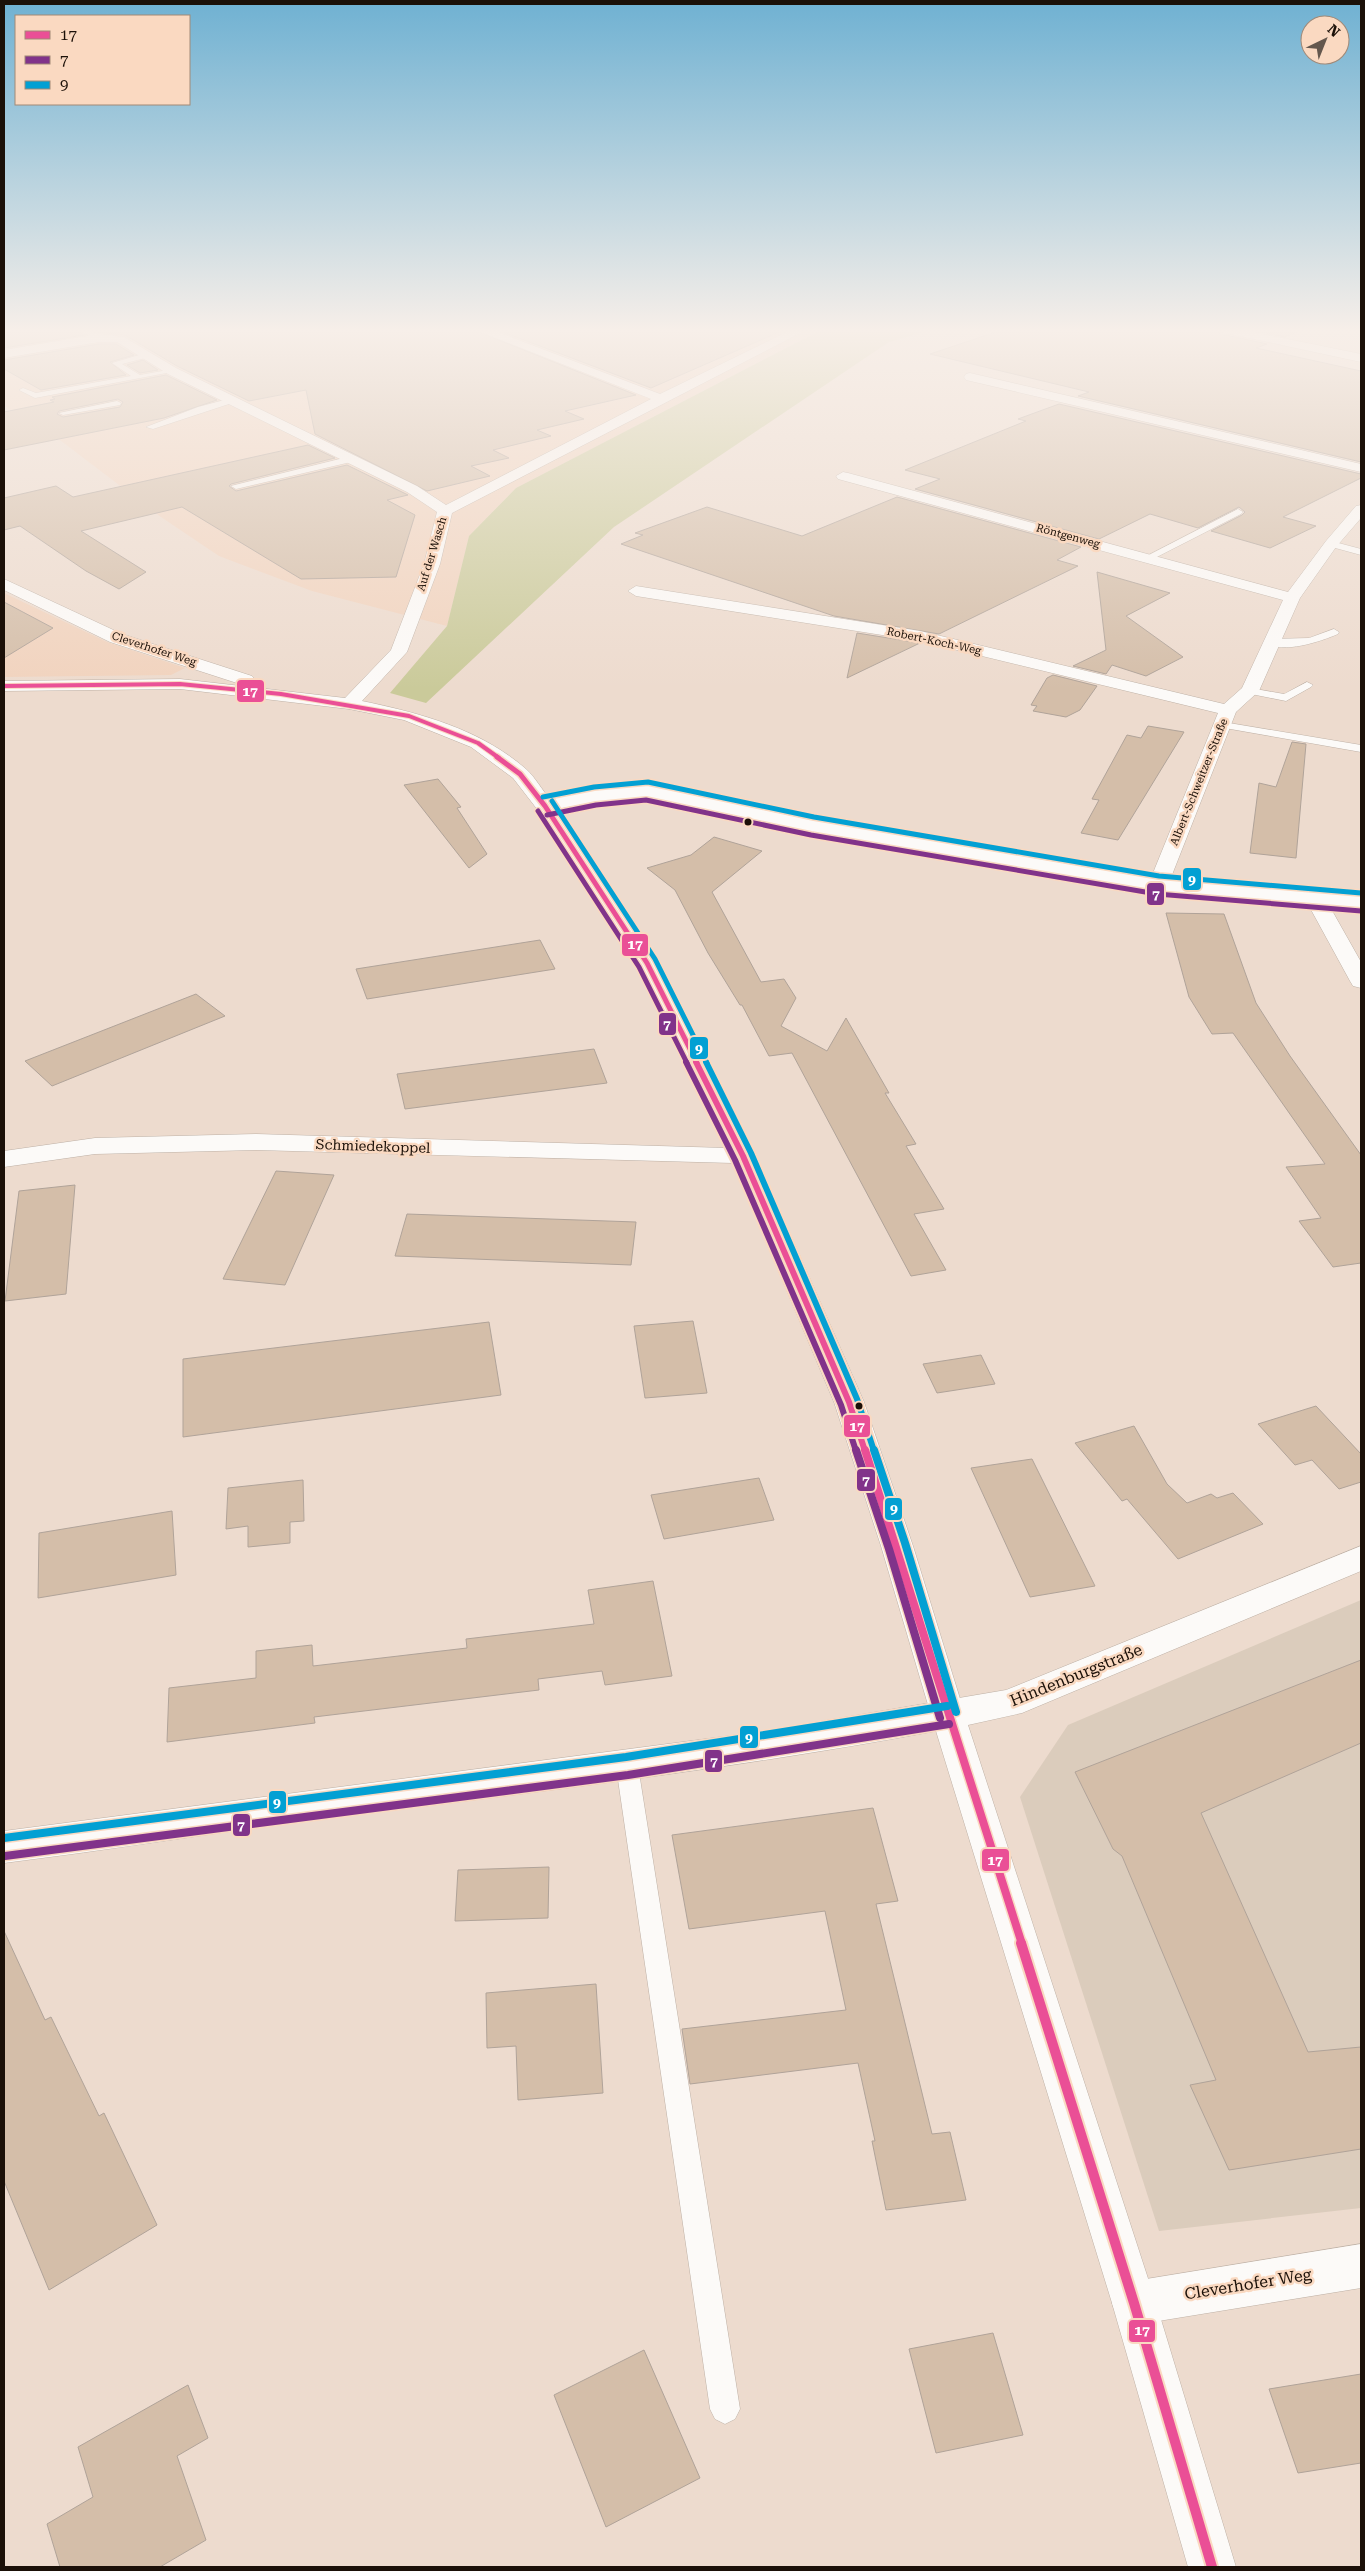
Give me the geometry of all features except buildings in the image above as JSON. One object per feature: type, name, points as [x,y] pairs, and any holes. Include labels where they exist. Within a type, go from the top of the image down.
[{"type":"street","points":[[332,449],[412,489],[445,511]]},
{"type":"street","name":"Auf der Wasch","points":[[348,704],[399,652],[432,564],[445,511],[565,449]]},
{"type":"street","points":[[1279,449],[1361,468]]},
{"type":"street","name":"Röntgenweg","points":[[843,476],[1292,598]]},
{"type":"street","name":"Albert-Schweitzer-Straße","points":[[1158,885],[1225,718],[1250,692],[1292,598],[1331,544],[1361,509]]},
{"type":"street","name":"Cleverhofer Weg","points":[[4,584],[116,638],[223,671],[281,694]]},
{"type":"street","name":"Robert-Koch-Weg","points":[[636,591],[920,636],[1225,718]]},
{"type":"street","points":[[4,686],[180,684],[281,694],[409,716],[478,743],[520,774],[545,806],[647,963],[743,1156],[849,1402],[1134,2303],[1212,2567]]},
{"type":"street","points":[[545,806],[595,796],[647,792],[812,826],[1158,885],[1316,900],[1361,902]]},
{"type":"street","points":[[1316,900],[1361,981]]},
{"type":"street","name":"Schmiedekoppel","points":[[4,1159],[95,1146],[256,1142],[743,1156]]},
{"type":"street","name":"Hindenburgstraße","points":[[4,1847],[628,1766],[948,1716],[1010,1703],[1361,1558]]},
{"type":"street","name":"Cleverhofer Weg","points":[[1134,2303],[1361,2266]]},
{"type":"lane","points":[[236,486],[352,459]]},
{"type":"lane","points":[[1148,558],[1238,512]]},
{"type":"lane","points":[[1331,544],[1361,552]]},
{"type":"lane","points":[[1272,642],[1301,644],[1317,640],[1334,632]]},
{"type":"lane","points":[[1250,692],[1286,698],[1306,685]]},
{"type":"lane","points":[[1225,718],[1361,749]]},
{"type":"lane","points":[[628,1766],[725,2409]]},
{"type":"shaded area","points":[[72,449],[591,449],[516,488],[469,536],[447,626],[312,591],[219,556],[161,517]]},
{"type":"shaded area","points":[[4,593],[107,642],[185,668],[171,675],[4,677]]},
{"type":"shaded area","points":[[1361,1600],[1361,2208],[1159,2231],[1020,1797],[1068,1725]]},
{"type":"green space","points":[[591,449],[730,449],[614,527],[426,703],[390,693],[447,626],[469,536],[516,488]]},
{"type":"transit line","name":"17","points":[[4,686],[180,684],[281,694],[409,716],[478,743],[520,774],[545,806],[647,963],[743,1156],[849,1402],[897,1546],[1134,2303],[1212,2567]]},
{"type":"transit line","name":"9","points":[[543,797],[594,787],[648,782],[814,817],[1159,876],[1361,893]]},
{"type":"transit line","name":"7","points":[[547,815],[596,805],[646,800],[811,835],[1157,894],[1361,911]]},
{"type":"transit line","name":"9","points":[[552,801],[655,959],[751,1153],[857,1399],[905,1543],[956,1712]]},
{"type":"transit line","name":"7","points":[[538,811],[639,967],[735,1160],[841,1405],[889,1549],[940,1718]]},
{"type":"transit line","name":"9","points":[[4,1838],[626,1757],[947,1706]]},
{"type":"transit line","name":"7","points":[[5,1856],[628,1775],[949,1724]]}]
